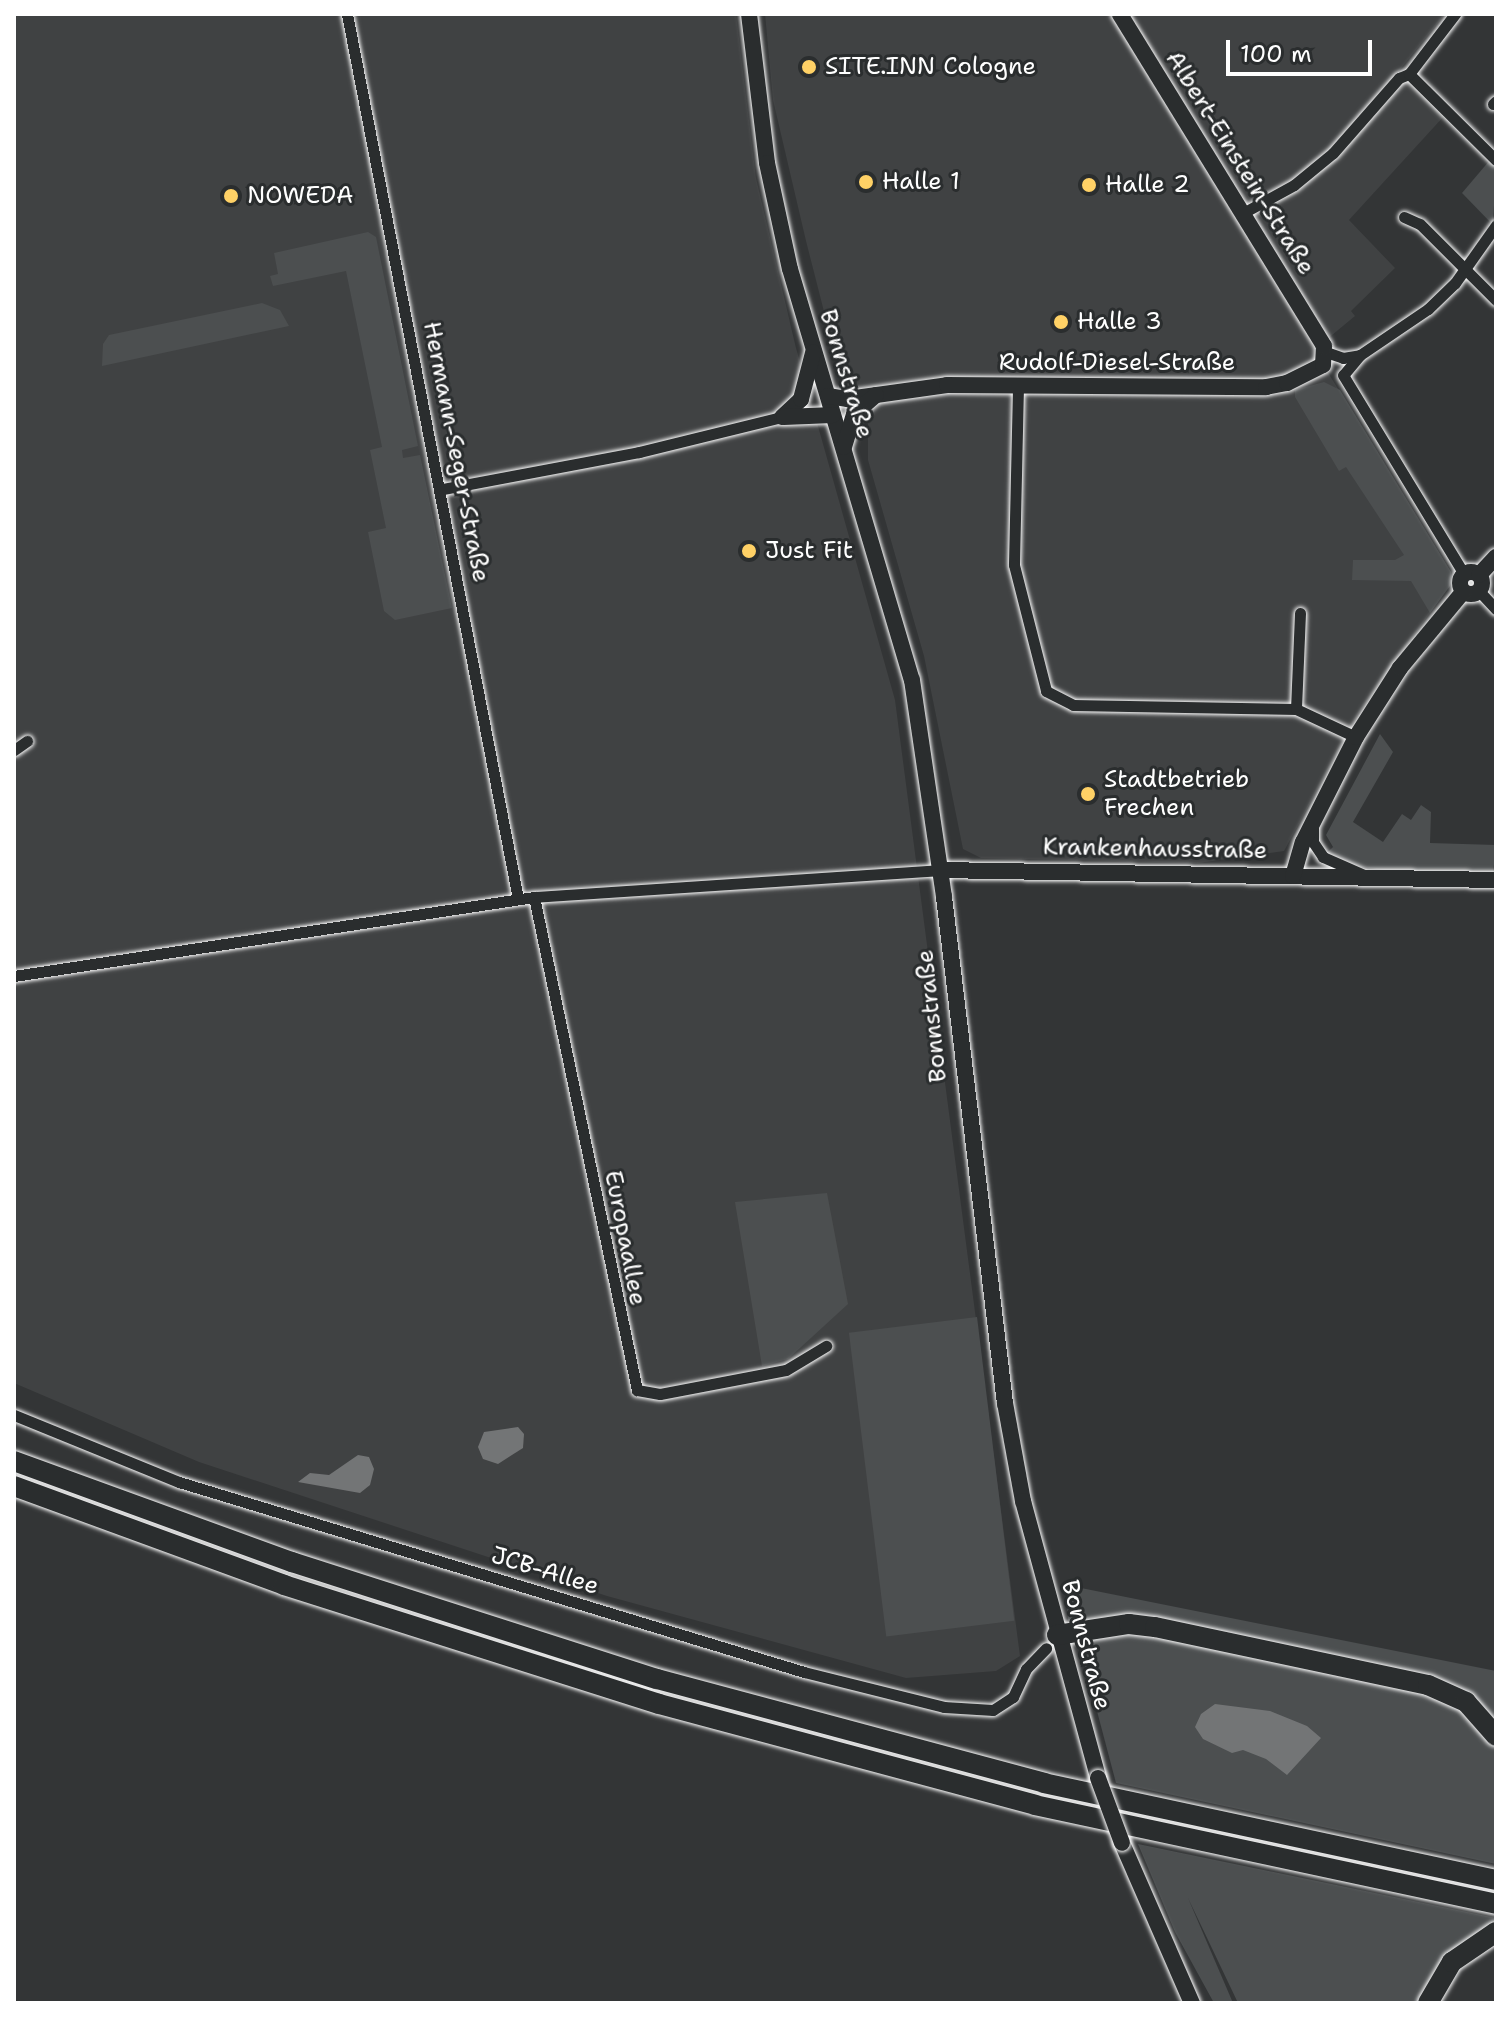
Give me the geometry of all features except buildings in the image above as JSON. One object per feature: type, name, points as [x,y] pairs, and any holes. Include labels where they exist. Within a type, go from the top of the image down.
[{"type":"highway","points":[[14,1461],[292,1562],[657,1679],[1044,1783],[1496,1880]]},
{"type":"highway","points":[[14,1486],[284,1585],[659,1704],[1035,1805],[1496,1904]]},
{"type":"highway","points":[[1052,1642],[1129,1624],[1155,1627],[1428,1685],[1466,1702],[1496,1736]]},
{"type":"highway","points":[[1428,2003],[1452,1962],[1496,1932]]},
{"type":"main road","name":"Bonnstraße","points":[[749,14],[767,163],[814,351],[912,680],[940,870],[1003,1389],[1052,1642],[1122,1843],[1192,2003]]},
{"type":"main road","name":"Albert-Einstein-Straße","points":[[1120,14],[1323,345]]},
{"type":"main road","name":"Rudolf-Diesel-Straße","points":[[828,396],[842,400],[947,385],[1274,386],[1317,370],[1323,345]]},
{"type":"main road","points":[[782,417],[801,399],[814,351]]},
{"type":"main road","points":[[844,450],[854,414],[878,394]]},
{"type":"main road","points":[[782,417],[833,415]]},
{"type":"main road","points":[[1293,876],[1314,818],[1356,737],[1400,668],[1496,557]]},
{"type":"main road","name":"Krankenhausstraße","points":[[940,870],[1496,880]]},
{"type":"street","name":"Hermann-Seger-Straße","points":[[347,14],[443,489],[518,899]]},
{"type":"street","points":[[1243,213],[1294,185],[1333,153],[1399,78],[1409,74],[1455,14]]},
{"type":"street","points":[[1409,74],[1496,160]]},
{"type":"street","points":[[1404,217],[1420,224],[1496,300]]},
{"type":"street","points":[[1496,225],[1428,309],[1360,355],[1344,369],[1343,375],[1471,583],[1496,609]]},
{"type":"street","points":[[1323,345],[1339,358],[1360,355]]},
{"type":"street","points":[[1018,387],[1014,565],[1046,691],[1073,705],[1296,709],[1356,737]]},
{"type":"street","points":[[443,489],[639,452],[782,417]]},
{"type":"street","points":[[1296,709],[1300,613]]},
{"type":"street","points":[[14,750],[27,741]]},
{"type":"street","name":"Krankenhausstraße","points":[[1314,818],[1312,837],[1319,853],[1368,877]]},
{"type":"street","points":[[14,976],[534,897],[940,870]]},
{"type":"street","name":"Europaallee","points":[[534,897],[637,1390],[660,1394],[786,1370],[826,1346]]},
{"type":"street","name":"JCB-Allee","points":[[14,1415],[179,1482],[804,1672],[944,1707],[993,1710],[1013,1697],[1026,1669],[1052,1642]]},
{"type":"shaded area","points":[[14,14],[736,14],[756,178],[796,348],[895,700],[1020,1656],[996,1671],[906,1678],[607,1596],[199,1462],[14,1383]]},
{"type":"shaded area","points":[[765,14],[1445,14],[1398,72],[1445,115],[1349,220],[1395,268],[1351,311],[1355,316],[1314,350],[1451,572],[1451,583],[1358,714],[1284,851],[1198,863],[981,858],[963,849],[924,656],[868,460],[868,424],[844,390],[806,241],[773,100]]},
{"type":"shaded area","points":[[1490,160],[1496,167],[1493,225],[1462,193]]},
{"type":"shaded area","points":[[368,232],[376,237],[418,446],[402,450],[403,458],[420,455],[452,608],[395,620],[384,611],[368,532],[386,528],[370,450],[382,447],[346,271],[273,286],[270,276],[278,274],[274,253]]},
{"type":"shaded area","points":[[262,303],[280,310],[289,326],[102,366],[103,344],[109,335]]},
{"type":"shaded area","points":[[1324,382],[1340,390],[1451,572],[1450,586],[1430,613],[1411,581],[1352,580],[1353,560],[1395,560],[1404,555],[1346,467],[1339,471],[1295,397],[1295,390]]},
{"type":"shaded area","points":[[1380,734],[1393,752],[1353,822],[1383,842],[1402,814],[1411,820],[1421,805],[1431,812],[1430,843],[1496,845],[1493,874],[1399,872],[1339,864],[1325,855],[1333,847],[1326,835]]},
{"type":"shaded area","points":[[827,1193],[848,1304],[788,1359],[762,1366],[735,1202]]},
{"type":"shaded area","points":[[977,1317],[1014,1621],[886,1636],[849,1333]]},
{"type":"shaded area","points":[[518,1427],[524,1434],[523,1448],[498,1464],[483,1459],[478,1447],[484,1432]]},
{"type":"shaded area","points":[[358,1455],[369,1457],[374,1469],[370,1485],[360,1493],[298,1482],[310,1473],[329,1475]]},
{"type":"shaded area","points":[[1081,1588],[1496,1671],[1496,1725],[1452,1687],[1075,1624],[1068,1620],[1067,1604]]},
{"type":"shaded area","points":[[1121,1632],[1240,1649],[1455,1701],[1496,1748],[1496,1864],[1116,1783],[1079,1643],[1085,1637]]},
{"type":"shaded area","points":[[1215,1704],[1270,1711],[1307,1726],[1321,1738],[1287,1775],[1266,1759],[1243,1750],[1232,1753],[1203,1739],[1195,1727],[1201,1714]]},
{"type":"shaded area","points":[[1138,1844],[1496,1918],[1496,1926],[1423,2003],[1238,2003],[1188,1898],[1233,2003],[1214,2003],[1175,1932]]},
{"type":"place","name":"SITE.INN Cologne","points":[[809,67]]},
{"type":"place","name":"Halle 1","points":[[866,182]]},
{"type":"place","name":"Halle 2","points":[[1089,185]]},
{"type":"place","name":"NOWEDA","points":[[231,196]]},
{"type":"place","name":"Halle 3","points":[[1061,322]]},
{"type":"place","name":"Just Fit","points":[[749,551]]},
{"type":"place","name":"Stadtbetrieb Frechen","points":[[1088,794]]}]
